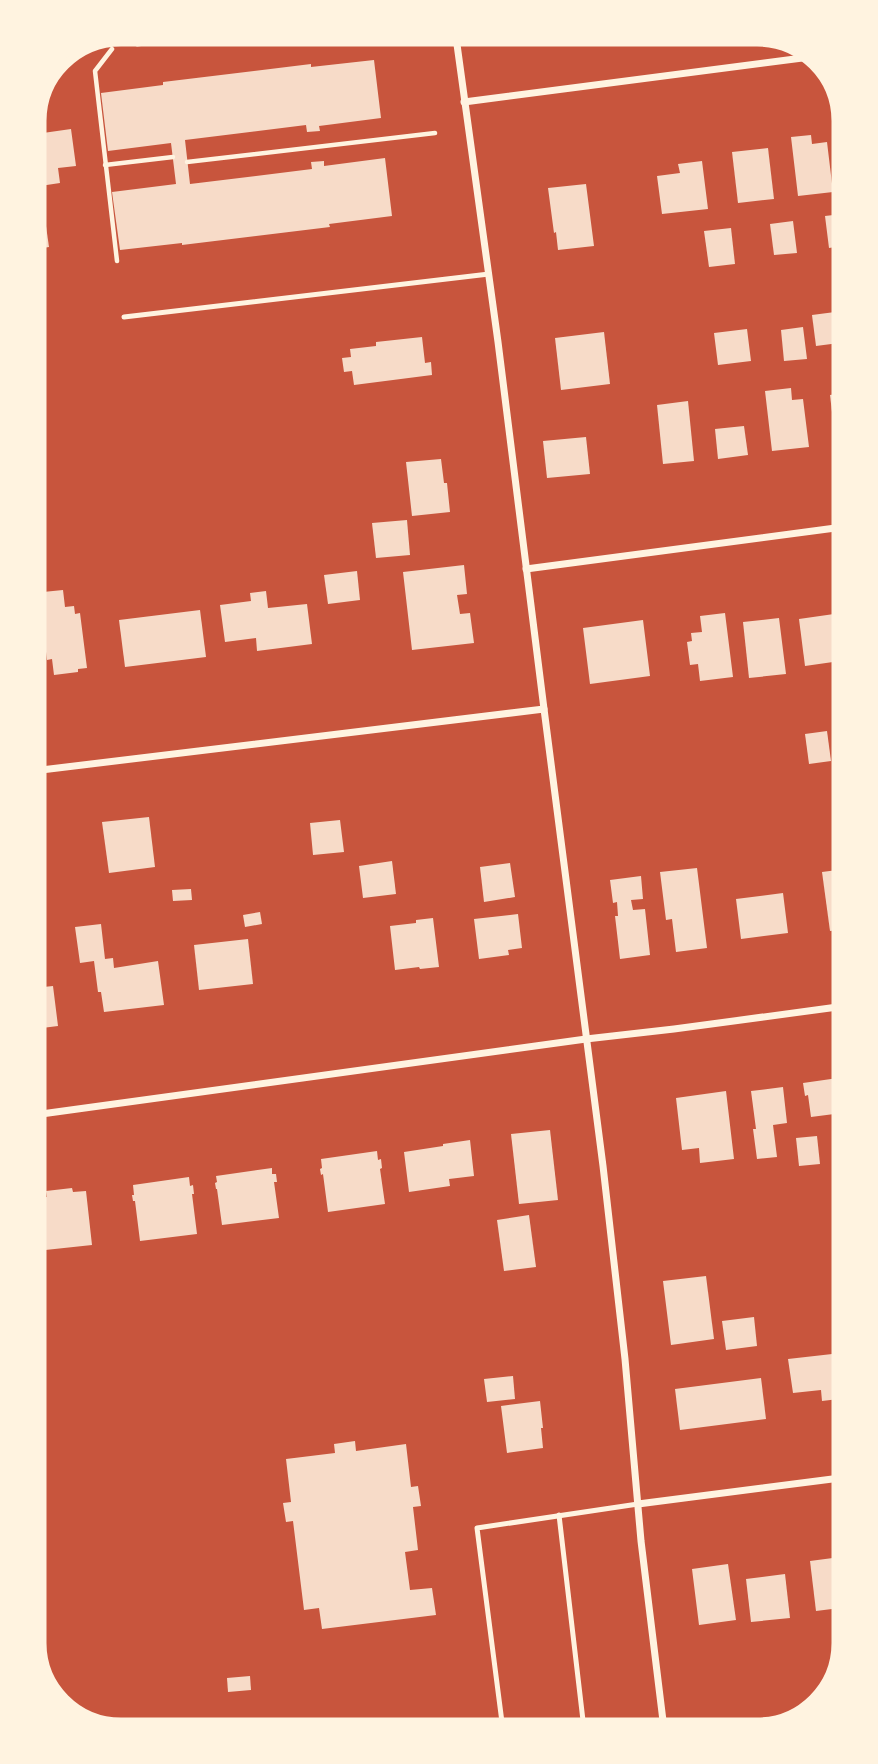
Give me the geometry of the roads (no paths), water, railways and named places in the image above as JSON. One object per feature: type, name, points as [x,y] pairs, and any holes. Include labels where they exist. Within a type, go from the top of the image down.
[{"type":"street","points":[[456,42],[489,274],[603,1166],[663,1722]]},
{"type":"street","points":[[464,102],[804,58]]},
{"type":"street","points":[[526,569],[836,528]]},
{"type":"street","points":[[42,770],[544,709]]},
{"type":"street","points":[[42,1114],[836,1007]]},
{"type":"street","points":[[638,1504],[836,1479]]},
{"type":"lane","points":[[134,42],[152,42]]},
{"type":"lane","points":[[124,317],[489,274]]},
{"type":"lane","points":[[502,1722],[477,1528],[638,1504]]},
{"type":"lane","points":[[559,1515],[583,1722]]}]
